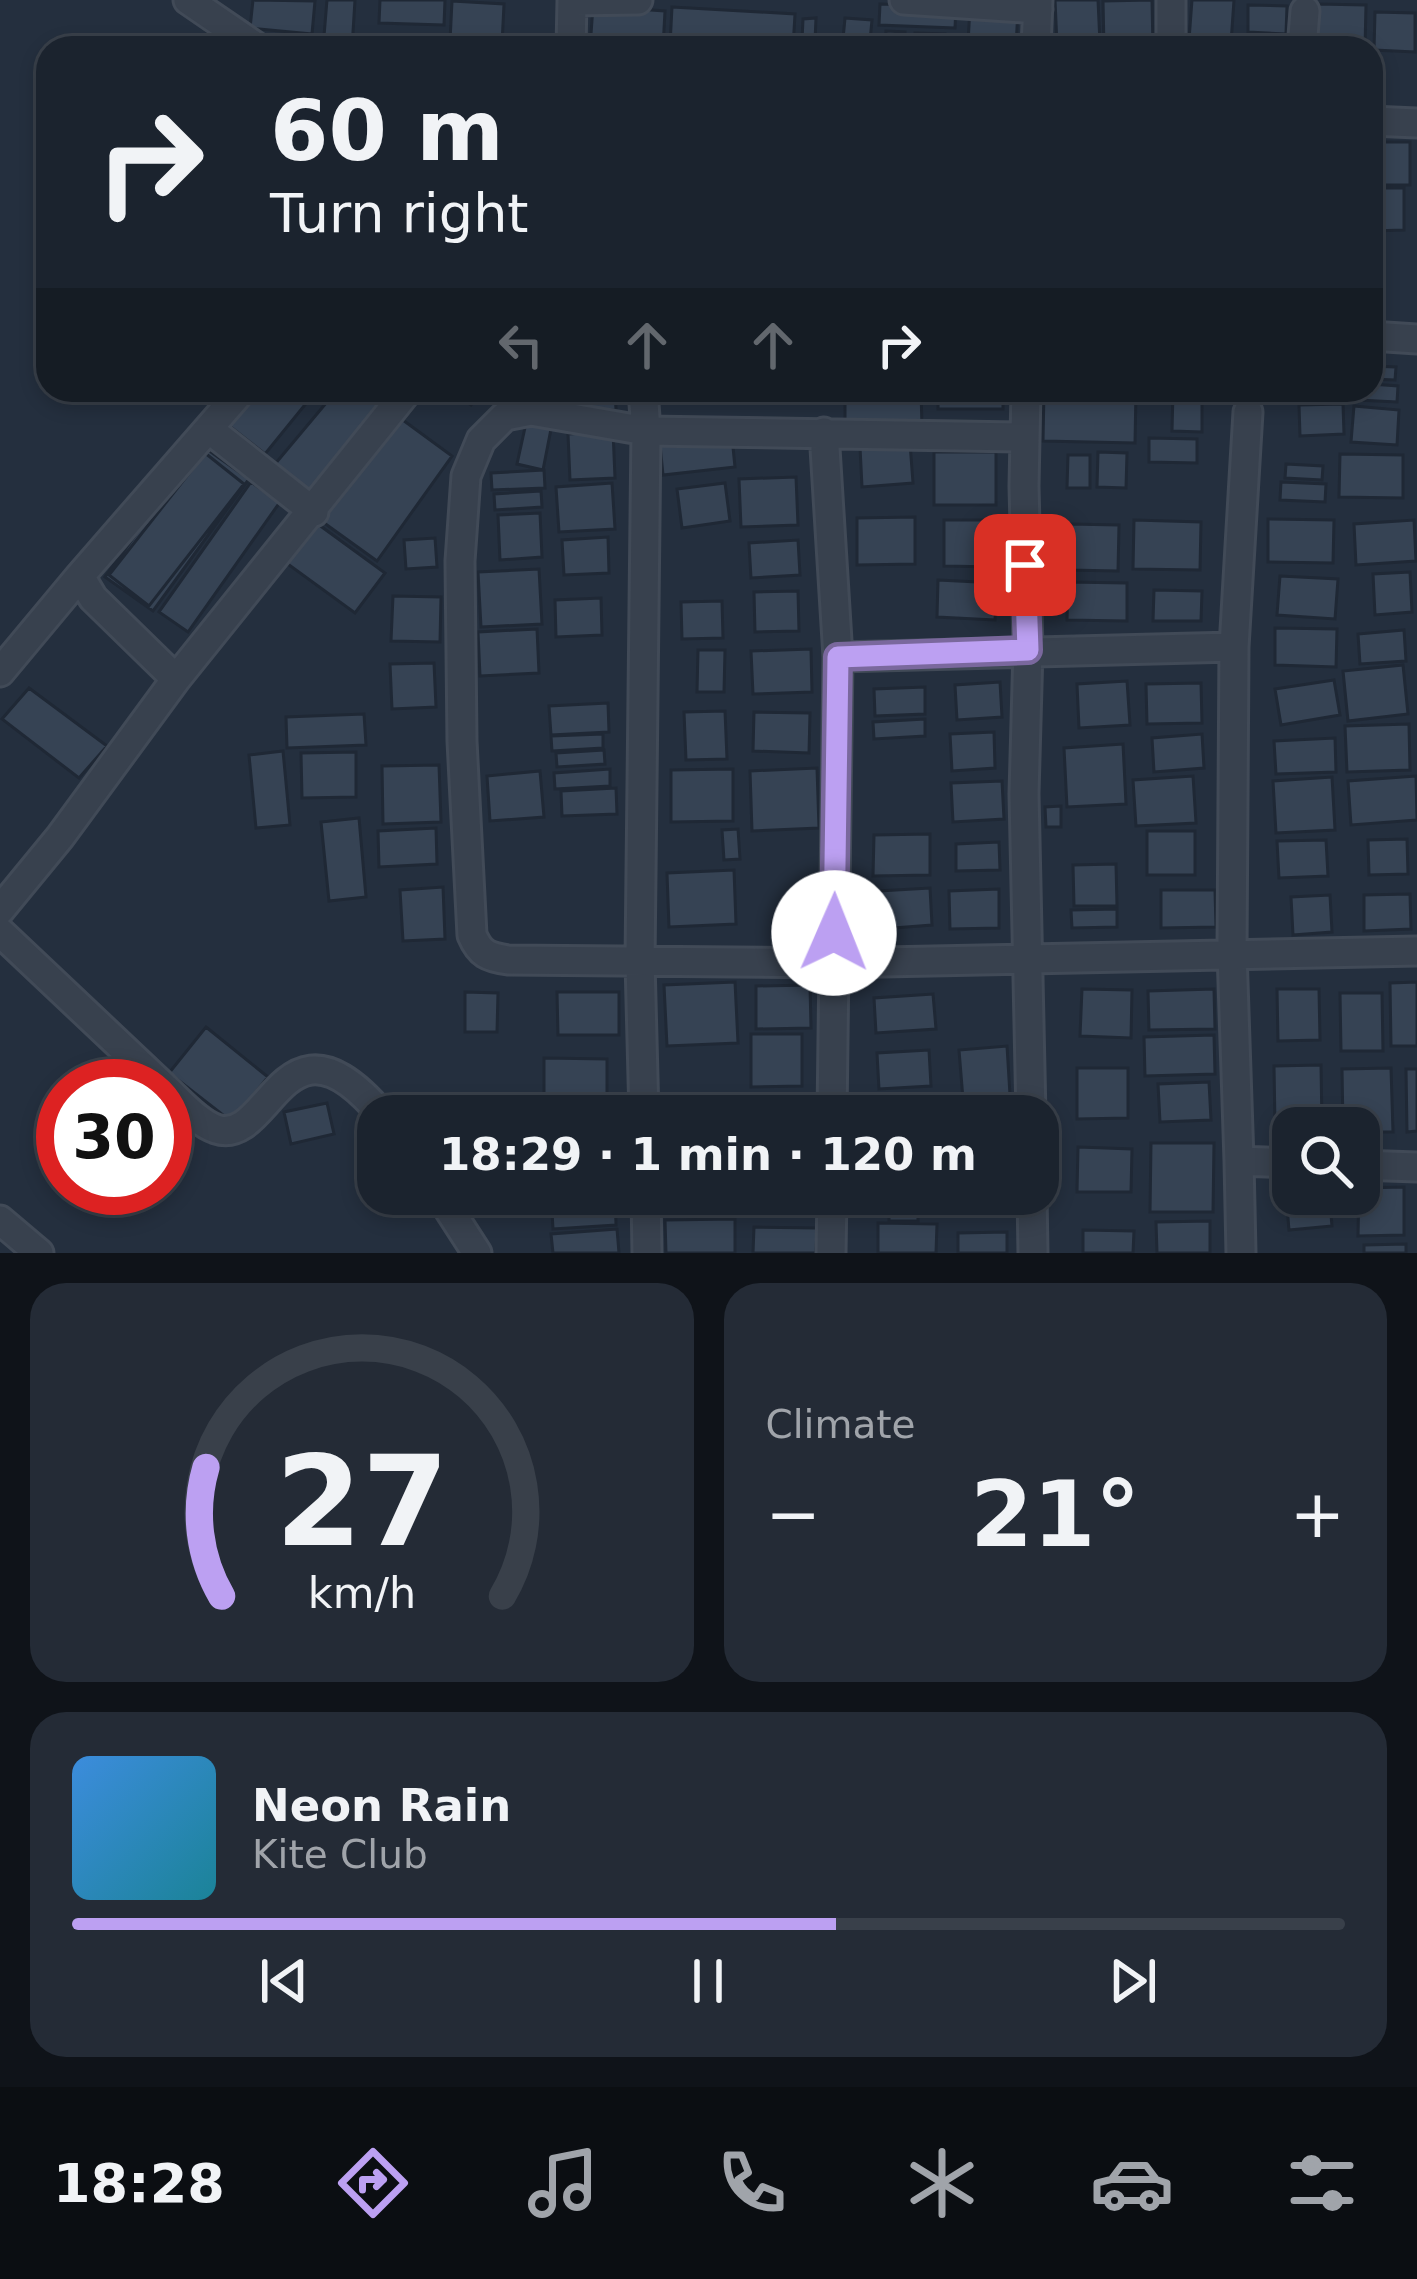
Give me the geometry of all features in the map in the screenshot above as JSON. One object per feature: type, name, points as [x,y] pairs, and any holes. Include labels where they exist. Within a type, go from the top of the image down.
[{"type":"street","points":[[188,0],[240,36]]},
{"type":"street","points":[[554,0],[638,0]]},
{"type":"street","points":[[904,0],[1038,4],[1037,36]]},
{"type":"street","points":[[1171,0],[1171,36]]},
{"type":"street","points":[[571,36],[572,1]]},
{"type":"street","points":[[1303,36],[1305,11]]},
{"type":"street","points":[[1383,122],[1417,123]]},
{"type":"street","points":[[1383,337],[1417,339]]},
{"type":"street","points":[[0,672],[101,548],[232,402]]},
{"type":"street","points":[[0,910],[399,402]]},
{"type":"street","points":[[643,1095],[640,962],[645,402]]},
{"type":"street","points":[[1026,402],[1024,794],[1031,1095]]},
{"type":"street","points":[[1025,437],[646,431],[531,411],[505,416],[481,440],[466,476],[460,561],[462,741],[472,935],[478,950],[508,960],[834,963],[1417,951]]},
{"type":"street","points":[[1241,1253],[1232,952],[1234,647],[1248,412]]},
{"type":"street","points":[[210,430],[314,512]]},
{"type":"street","points":[[824,432],[838,657],[832,1095]]},
{"type":"street","points":[[80,576],[93,598],[176,680]]},
{"type":"street","points":[[838,657],[1234,647]]},
{"type":"street","points":[[0,932],[134,1059]]},
{"type":"street","points":[[192,1111],[214,1129],[242,1124],[311,1068],[332,1070],[365,1095]]},
{"type":"street","points":[[1239,1161],[1272,1162]]},
{"type":"street","points":[[1380,1166],[1417,1167]]},
{"type":"street","points":[[453,1215],[477,1253]]},
{"type":"street","points":[[646,1215],[647,1253]]},
{"type":"street","points":[[831,1253],[832,1215]]},
{"type":"street","points":[[1032,1215],[1033,1253]]},
{"type":"street","points":[[0,1220],[39,1253]]},
{"type":"building","points":[[253,0],[315,1],[312,34],[250,28]]},
{"type":"building","points":[[327,0],[355,0],[353,36],[324,36]]},
{"type":"building","points":[[380,0],[445,0],[444,25],[379,23]]},
{"type":"building","points":[[1055,0],[1098,0],[1100,36],[1057,36]]},
{"type":"building","points":[[1152,0],[1153,36],[1104,36],[1103,1]]},
{"type":"building","points":[[1192,0],[1234,0],[1231,36],[1189,36]]},
{"type":"building","points":[[452,1],[504,4],[502,36],[450,36]]},
{"type":"building","points":[[880,4],[956,7],[955,28],[879,25]]},
{"type":"building","points":[[1317,4],[1366,5],[1365,36],[1316,36]]},
{"type":"building","points":[[1248,5],[1287,6],[1286,34],[1248,32]]},
{"type":"building","points":[[593,6],[665,11],[664,36],[591,36]]},
{"type":"building","points":[[672,7],[795,14],[794,36],[670,36]]},
{"type":"building","points":[[970,8],[1018,10],[1017,36],[968,36]]},
{"type":"building","points":[[1375,12],[1415,13],[1415,52],[1383,50],[1383,36],[1374,36]]},
{"type":"building","points":[[816,18],[815,36],[802,36],[803,19]]},
{"type":"building","points":[[845,18],[872,20],[870,36],[843,36]]},
{"type":"building","points":[[1383,142],[1410,142],[1410,185],[1383,185]]},
{"type":"building","points":[[1383,188],[1404,188],[1404,230],[1383,231]]},
{"type":"building","points":[[1383,366],[1396,367],[1395,380],[1383,380]]},
{"type":"building","points":[[1383,385],[1398,386],[1397,402],[1383,401]]},
{"type":"building","points":[[246,402],[307,402],[265,454],[228,425]]},
{"type":"building","points":[[327,402],[389,402],[306,500],[270,470]]},
{"type":"building","points":[[588,402],[616,402],[616,410],[588,411]]},
{"type":"building","points":[[845,402],[921,402],[922,428],[845,429]]},
{"type":"building","points":[[938,402],[1003,402],[1003,409],[938,409]]},
{"type":"building","points":[[1044,402],[1136,402],[1135,443],[1043,441]]},
{"type":"building","points":[[1173,402],[1202,402],[1202,432],[1172,431]]},
{"type":"building","points":[[1343,404],[1344,434],[1300,436],[1299,405]]},
{"type":"building","points":[[1354,406],[1399,410],[1397,445],[1351,442]]},
{"type":"building","points":[[396,415],[452,456],[377,561],[320,520]]},
{"type":"building","points":[[526,423],[551,429],[543,470],[517,464]]},
{"type":"building","points":[[613,431],[615,478],[570,480],[568,434]]},
{"type":"building","points":[[732,437],[735,467],[663,475],[660,445]]},
{"type":"building","points":[[1149,438],[1197,439],[1197,463],[1149,462]]},
{"type":"building","points":[[910,443],[913,483],[862,487],[860,447]]},
{"type":"building","points":[[201,445],[249,479],[153,611],[105,577]]},
{"type":"building","points":[[934,452],[996,452],[996,505],[934,505]]},
{"type":"building","points":[[1098,452],[1127,453],[1126,488],[1097,487]]},
{"type":"building","points":[[205,453],[244,484],[149,606],[109,575]]},
{"type":"building","points":[[1340,454],[1403,455],[1403,498],[1339,497]]},
{"type":"building","points":[[1068,455],[1090,455],[1090,488],[1067,488]]},
{"type":"building","points":[[1286,464],[1323,466],[1322,480],[1285,478]]},
{"type":"building","points":[[544,470],[545,488],[492,490],[491,473]]},
{"type":"building","points":[[796,477],[798,525],[741,527],[739,479]]},
{"type":"building","points":[[251,482],[280,502],[188,632],[159,612]]},
{"type":"building","points":[[1281,482],[1326,484],[1325,502],[1280,500]]},
{"type":"building","points":[[612,483],[615,529],[559,532],[556,487]]},
{"type":"building","points":[[725,483],[730,521],[682,528],[677,489]]},
{"type":"building","points":[[541,491],[542,507],[495,510],[494,494]]},
{"type":"building","points":[[540,513],[542,557],[500,560],[498,515]]},
{"type":"building","points":[[915,517],[915,564],[857,565],[857,518]]},
{"type":"building","points":[[1268,519],[1334,520],[1333,563],[1268,562]]},
{"type":"building","points":[[944,520],[997,520],[997,567],[944,566]]},
{"type":"building","points":[[1134,520],[1201,522],[1200,570],[1133,569]]},
{"type":"building","points":[[1414,520],[1416,561],[1356,565],[1354,524]]},
{"type":"building","points":[[315,522],[385,573],[355,613],[285,562]]},
{"type":"building","points":[[1069,524],[1119,525],[1118,571],[1068,570]]},
{"type":"building","points":[[608,537],[609,573],[564,575],[562,540]]},
{"type":"building","points":[[435,538],[437,567],[406,569],[404,540]]},
{"type":"building","points":[[798,540],[800,575],[751,578],[749,543]]},
{"type":"building","points":[[539,569],[542,624],[481,627],[478,572]]},
{"type":"building","points":[[1410,572],[1412,612],[1375,615],[1373,574]]},
{"type":"building","points":[[1280,576],[1338,579],[1335,619],[1277,615]]},
{"type":"building","points":[[938,580],[997,583],[995,620],[937,617]]},
{"type":"building","points":[[1068,582],[1127,583],[1127,621],[1067,620]]},
{"type":"building","points":[[1154,590],[1202,591],[1201,621],[1153,621]]},
{"type":"building","points":[[798,591],[799,631],[755,632],[754,592]]},
{"type":"building","points":[[393,596],[441,597],[440,642],[391,641]]},
{"type":"building","points":[[601,598],[602,635],[556,637],[555,600]]},
{"type":"building","points":[[722,601],[723,638],[682,639],[681,602]]},
{"type":"building","points":[[1275,628],[1337,629],[1336,667],[1275,665]]},
{"type":"building","points":[[537,629],[539,673],[480,676],[478,632]]},
{"type":"building","points":[[1404,630],[1406,661],[1360,664],[1358,634]]},
{"type":"building","points":[[811,649],[812,692],[753,694],[751,651]]},
{"type":"building","points":[[698,650],[725,650],[724,692],[697,692]]},
{"type":"building","points":[[434,663],[436,707],[392,709],[390,664]]},
{"type":"building","points":[[1403,665],[1408,714],[1348,721],[1343,671]]},
{"type":"building","points":[[1334,680],[1340,715],[1281,725],[1275,689]]},
{"type":"building","points":[[1127,681],[1130,725],[1079,728],[1077,684]]},
{"type":"building","points":[[1000,682],[1002,717],[957,720],[955,685]]},
{"type":"building","points":[[1201,683],[1202,723],[1147,724],[1146,684]]},
{"type":"building","points":[[925,687],[925,714],[875,716],[874,689]]},
{"type":"building","points":[[29,688],[107,746],[79,778],[2,719]]},
{"type":"building","points":[[608,703],[609,732],[551,735],[549,706]]},
{"type":"building","points":[[725,711],[727,759],[686,760],[684,712]]},
{"type":"building","points":[[754,712],[810,713],[809,753],[753,751]]},
{"type":"building","points":[[364,714],[366,745],[287,748],[286,717]]},
{"type":"building","points":[[925,719],[925,736],[874,739],[873,722]]},
{"type":"building","points":[[1409,724],[1410,770],[1347,772],[1345,726]]},
{"type":"building","points":[[994,732],[995,768],[952,771],[950,734]]},
{"type":"building","points":[[603,734],[603,748],[552,751],[551,736]]},
{"type":"building","points":[[1202,734],[1204,768],[1154,772],[1152,738]]},
{"type":"building","points":[[1335,738],[1336,772],[1276,774],[1274,741]]},
{"type":"building","points":[[1123,744],[1126,804],[1067,807],[1064,748]]},
{"type":"building","points":[[604,750],[605,764],[557,767],[556,753]]},
{"type":"building","points":[[283,751],[290,825],[256,828],[249,755]]},
{"type":"building","points":[[356,752],[356,797],[302,798],[301,753]]},
{"type":"building","points":[[439,765],[441,822],[383,824],[382,766]]},
{"type":"building","points":[[817,768],[819,828],[752,831],[750,771]]},
{"type":"building","points":[[610,769],[610,786],[555,789],[554,773]]},
{"type":"building","points":[[733,769],[733,821],[671,822],[671,770]]},
{"type":"building","points":[[540,771],[544,817],[490,821],[487,776]]},
{"type":"building","points":[[1193,776],[1196,823],[1136,826],[1133,780]]},
{"type":"building","points":[[1416,776],[1417,820],[1351,825],[1348,781]]},
{"type":"building","points":[[1332,777],[1335,830],[1276,833],[1273,781]]},
{"type":"building","points":[[1002,781],[1004,819],[953,822],[951,783]]},
{"type":"building","points":[[616,788],[617,814],[562,816],[561,791]]},
{"type":"building","points":[[1061,806],[1061,827],[1046,827],[1045,807]]},
{"type":"building","points":[[359,818],[366,897],[329,901],[321,822]]},
{"type":"building","points":[[436,828],[437,864],[379,867],[378,831]]},
{"type":"building","points":[[738,829],[740,859],[724,860],[722,830]]},
{"type":"building","points":[[1147,831],[1195,831],[1195,875],[1147,875]]},
{"type":"building","points":[[930,834],[930,875],[873,876],[874,835]]},
{"type":"building","points":[[1407,839],[1408,874],[1369,875],[1368,840]]},
{"type":"building","points":[[1326,840],[1328,876],[1279,878],[1277,841]]},
{"type":"building","points":[[999,842],[1000,870],[956,871],[956,844]]},
{"type":"building","points":[[1116,864],[1117,906],[1074,906],[1073,865]]},
{"type":"building","points":[[734,870],[736,924],[669,927],[667,873]]},
{"type":"building","points":[[443,887],[445,939],[403,941],[400,890]]},
{"type":"building","points":[[930,888],[932,925],[881,929],[879,891]]},
{"type":"building","points":[[999,889],[999,928],[950,929],[949,891]]},
{"type":"building","points":[[1161,890],[1215,890],[1216,927],[1161,928]]},
{"type":"building","points":[[1410,894],[1411,929],[1364,931],[1364,895]]},
{"type":"building","points":[[1330,895],[1332,932],[1293,935],[1291,897]]},
{"type":"building","points":[[1117,909],[1117,927],[1072,928],[1071,910]]},
{"type":"building","points":[[735,982],[738,1043],[667,1046],[664,985]]},
{"type":"building","points":[[1417,982],[1417,1046],[1391,1046],[1390,983]]},
{"type":"building","points":[[810,985],[811,1028],[756,1029],[756,986]]},
{"type":"building","points":[[1082,989],[1132,990],[1131,1038],[1080,1036]]},
{"type":"building","points":[[1214,989],[1215,1029],[1149,1030],[1148,991]]},
{"type":"building","points":[[1277,989],[1319,989],[1320,1040],[1278,1041]]},
{"type":"building","points":[[465,992],[498,993],[497,1032],[465,1032]]},
{"type":"building","points":[[557,992],[619,992],[619,1035],[558,1035]]},
{"type":"building","points":[[1340,993],[1382,993],[1383,1051],[1341,1051]]},
{"type":"building","points":[[933,994],[936,1029],[876,1033],[874,998]]},
{"type":"building","points":[[206,1027],[268,1077],[232,1122],[192,1091],[192,1059],[180,1059]]},
{"type":"building","points":[[751,1034],[802,1034],[802,1086],[751,1087]]},
{"type":"building","points":[[1214,1035],[1215,1074],[1145,1076],[1144,1037]]},
{"type":"building","points":[[1007,1046],[1010,1095],[963,1095],[959,1050]]},
{"type":"building","points":[[929,1050],[931,1086],[879,1089],[877,1053]]},
{"type":"building","points":[[544,1058],[607,1059],[607,1095],[544,1095]]},
{"type":"building","points":[[1321,1065],[1322,1107],[1275,1107],[1274,1066]]},
{"type":"building","points":[[1077,1068],[1128,1068],[1128,1118],[1077,1119]]},
{"type":"building","points":[[1391,1068],[1393,1132],[1380,1132],[1380,1107],[1343,1107],[1342,1069]]},
{"type":"building","points":[[1406,1069],[1417,1069],[1417,1131],[1407,1132]]},
{"type":"building","points":[[1209,1082],[1211,1120],[1160,1122],[1158,1084]]},
{"type":"building","points":[[327,1103],[334,1134],[291,1144],[284,1112]]},
{"type":"building","points":[[1151,1143],[1214,1143],[1213,1212],[1150,1212]]},
{"type":"building","points":[[1078,1147],[1132,1149],[1131,1192],[1077,1192]]},
{"type":"building","points":[[1404,1187],[1404,1235],[1358,1236],[1358,1215],[1380,1215],[1380,1188]]},
{"type":"building","points":[[552,1215],[616,1215],[616,1225],[553,1229]]},
{"type":"building","points":[[889,1215],[918,1215],[918,1221],[889,1221]]},
{"type":"building","points":[[1288,1215],[1331,1215],[1332,1226],[1289,1230]]},
{"type":"building","points":[[735,1219],[735,1253],[666,1253],[665,1220]]},
{"type":"building","points":[[1210,1221],[1210,1253],[1157,1253],[1156,1222]]},
{"type":"building","points":[[878,1223],[937,1224],[936,1253],[878,1253]]},
{"type":"building","points":[[754,1227],[817,1228],[816,1253],[753,1253]]},
{"type":"building","points":[[617,1229],[619,1253],[553,1253],[551,1234]]},
{"type":"building","points":[[1083,1230],[1134,1231],[1133,1253],[1083,1253]]},
{"type":"building","points":[[1007,1232],[1007,1253],[958,1253],[958,1233]]},
{"type":"building","points":[[1406,1244],[1406,1253],[1364,1253],[1364,1245]]},
{"type":"route","points":[[834,933],[838,657],[1028,650],[1025,565]]}]
